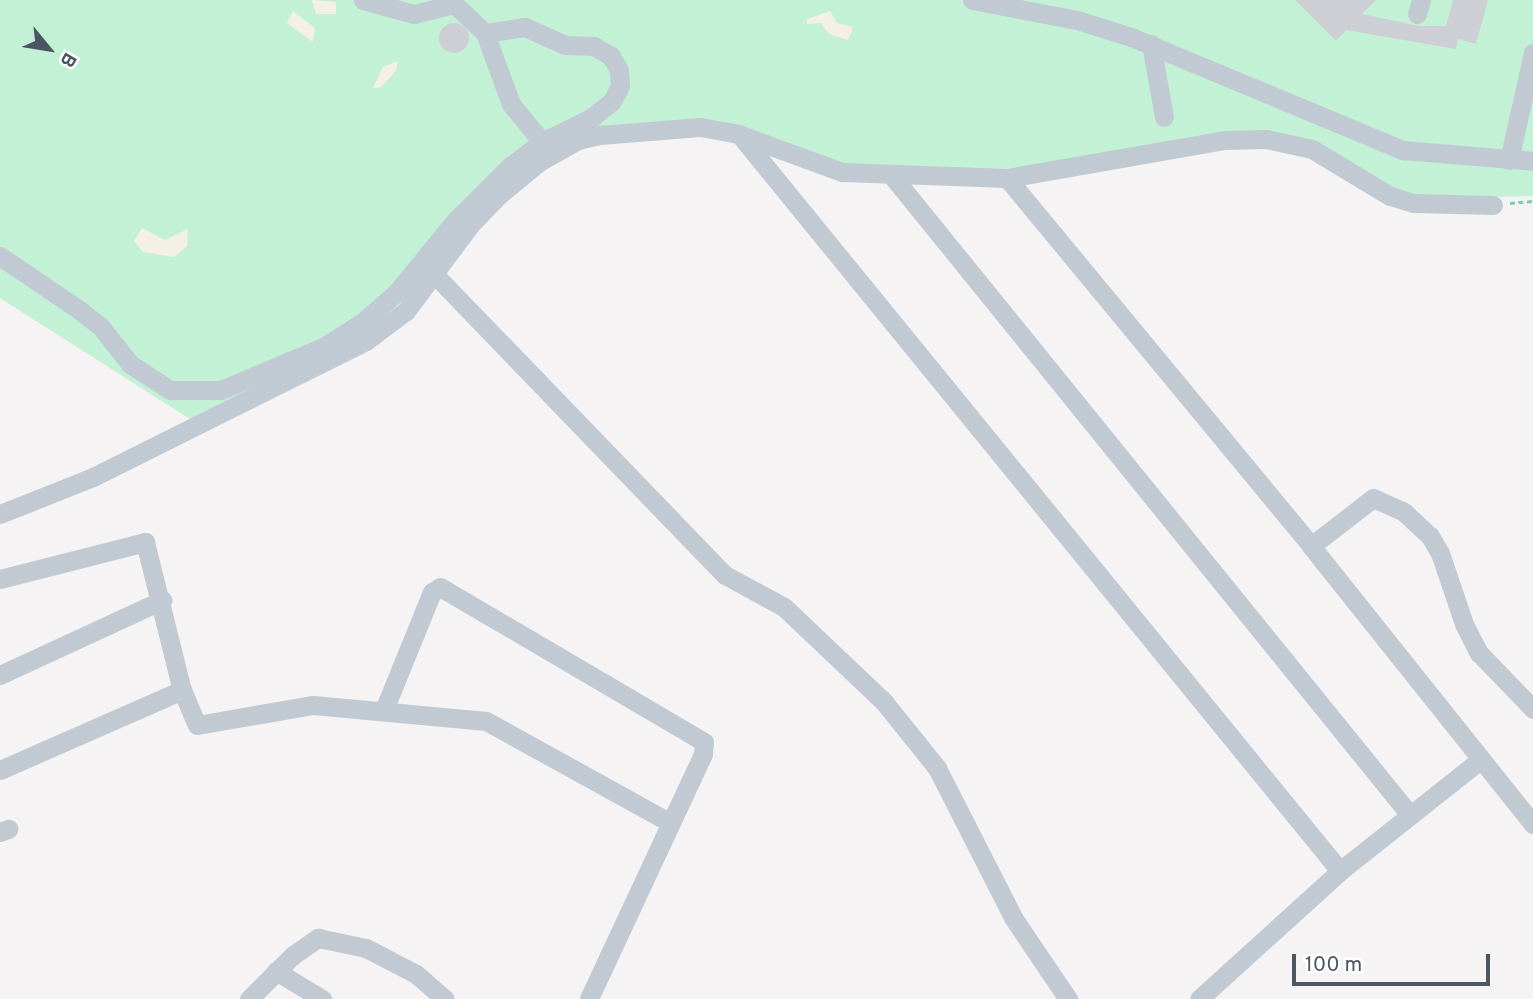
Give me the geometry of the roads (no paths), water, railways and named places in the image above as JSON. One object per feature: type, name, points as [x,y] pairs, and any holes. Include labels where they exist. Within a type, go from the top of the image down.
[{"type":"street","points":[[363,0],[414,14],[452,2],[485,33],[511,104],[542,142]]},
{"type":"street","points":[[972,0],[1014,5],[1077,20],[1152,44],[1390,145],[1432,156],[1533,161]]},
{"type":"street","points":[[0,256],[101,327],[130,364],[170,390],[221,390],[325,346],[364,321],[397,292],[472,203],[542,142],[591,118],[612,102],[620,86],[619,70],[611,56],[594,46],[565,45],[525,27],[485,33]]},
{"type":"street","points":[[1152,44],[1164,117]]},
{"type":"street","points":[[1508,160],[1533,54]]},
{"type":"street","points":[[0,514],[93,477],[366,341],[406,311],[436,276],[470,225],[499,195],[539,162],[578,140],[625,131],[700,127],[738,134],[842,172],[893,177],[1007,178],[1225,140],[1266,139],[1312,149],[1390,196],[1413,204],[1493,205]]},
{"type":"street","points":[[738,134],[1340,871]]},
{"type":"street","points":[[893,177],[1410,815]]},
{"type":"street","points":[[1007,178],[1311,546],[1533,824]]},
{"type":"street","points":[[436,276],[725,575],[783,607],[884,702],[937,768],[1014,919],[1068,999]]},
{"type":"street","points":[[1311,546],[1373,498],[1404,512],[1430,536],[1440,553],[1464,624],[1479,653],[1533,709]]},
{"type":"street","points":[[0,579],[139,541],[148,549],[182,690],[192,720],[203,726],[313,705],[486,721],[508,729],[669,822]]},
{"type":"street","points":[[384,710],[432,592],[443,587],[704,742],[703,754],[669,822],[589,999]]},
{"type":"street","points":[[0,675],[162,600]]},
{"type":"street","points":[[0,770],[182,690]]},
{"type":"street","points":[[1199,999],[1340,871],[1480,760]]},
{"type":"street","points":[[249,999],[276,971],[318,938],[366,948],[416,974],[445,999]]},
{"type":"street","points":[[276,971],[323,999]]}]
